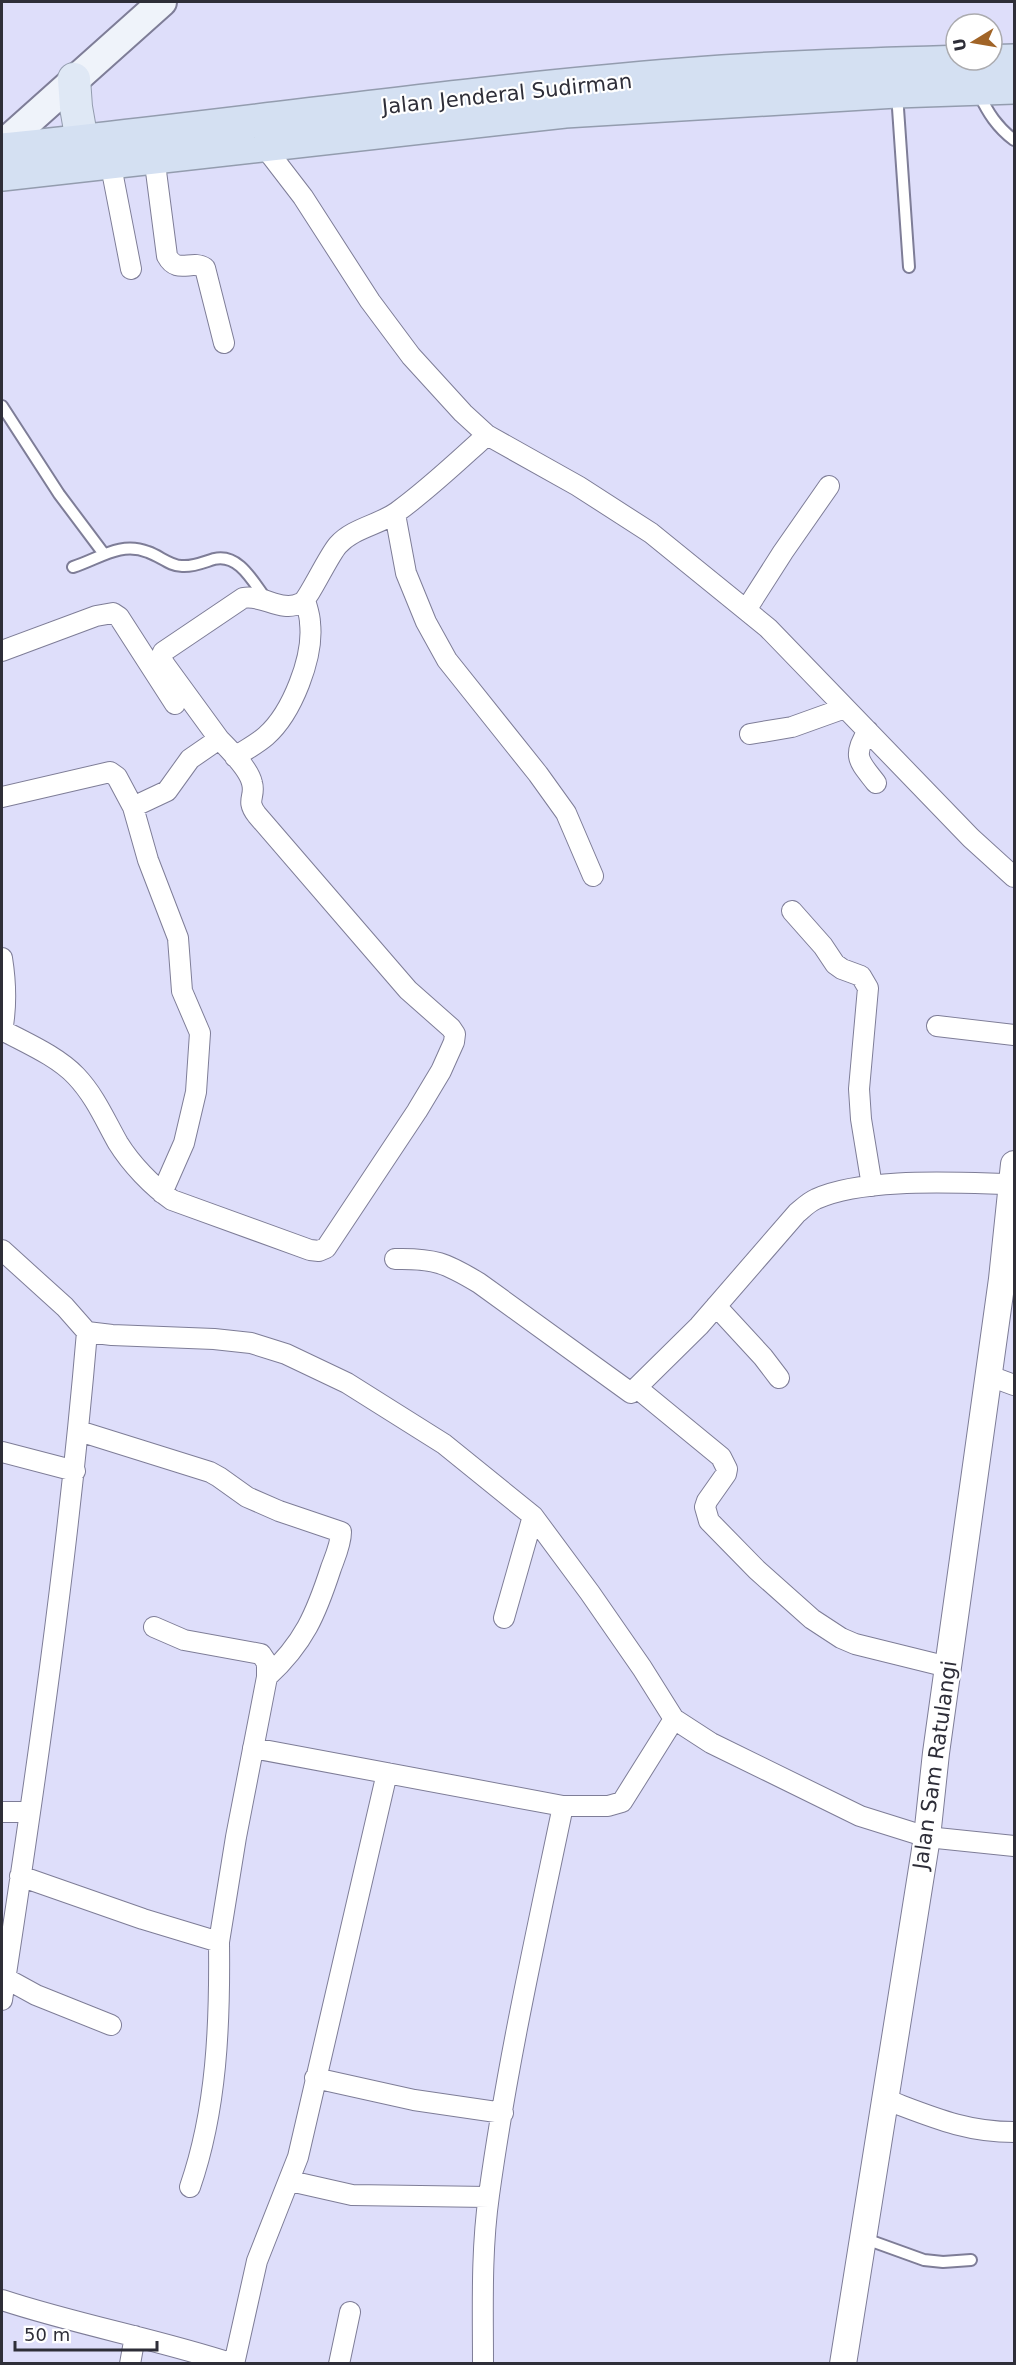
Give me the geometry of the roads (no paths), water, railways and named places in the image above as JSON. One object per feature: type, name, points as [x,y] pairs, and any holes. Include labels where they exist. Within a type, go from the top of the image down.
[{"type":"highway","name":"Jalan Jenderal Sudirman","points":[[2,150],[93,156],[154,156],[566,111],[795,68],[1014,61]]},
{"type":"highway","name":"Jalan Jenderal Sudirman","points":[[2,174],[93,156],[577,85],[684,89],[896,91],[1014,87]]},
{"type":"main road","points":[[2,145],[157,3]]},
{"type":"main road","points":[[74,79],[76,108],[93,156]]},
{"type":"street","points":[[262,146],[303,197],[370,301],[411,356],[464,413],[487,435],[578,486],[651,533],[768,628],[971,838],[1014,877]]},
{"type":"street","points":[[93,156],[130,268]]},
{"type":"street","points":[[154,156],[167,256],[173,264],[201,265],[205,268],[224,343]]},
{"type":"street","points":[[155,662],[165,650],[240,599],[251,597],[291,606],[305,600],[338,544],[367,526],[395,514],[487,435]]},
{"type":"street","points":[[746,610],[829,486]]},
{"type":"street","points":[[395,514],[406,573],[426,622],[447,660],[538,774],[566,813],[593,876]]},
{"type":"street","points":[[235,757],[266,736],[282,718],[293,698],[309,653],[310,622],[305,600]]},
{"type":"street","points":[[2,651],[96,616],[113,613],[119,617],[235,757],[251,780],[251,808],[408,990],[453,1030],[455,1039],[441,1071],[417,1112],[322,1250],[310,1250],[185,1206],[162,1193],[119,1145],[98,1104],[75,1074],[37,1048],[2,1030],[6,1005],[6,981],[2,958]]},
{"type":"street","points":[[155,662],[175,704]]},
{"type":"street","points":[[750,734],[792,727],[845,708]]},
{"type":"street","points":[[867,731],[859,746],[858,754],[863,766],[876,783]]},
{"type":"street","points":[[133,807],[167,791],[190,759],[219,740]]},
{"type":"street","points":[[2,797],[110,772],[117,777],[133,807],[148,860],[178,938],[182,991],[200,1033],[196,1092],[184,1143],[162,1193]]},
{"type":"street","points":[[792,911],[823,945],[835,964],[861,976],[868,988],[859,1089],[861,1119],[872,1186]]},
{"type":"street","points":[[937,1026],[1014,1035]]},
{"type":"street","points":[[395,1258],[426,1259],[454,1268],[479,1283],[631,1393],[708,1316],[797,1213],[814,1200],[842,1190],[872,1186],[962,1183],[1013,1174]]},
{"type":"street","name":"Jalan Sam Ratulangi","points":[[843,2364],[927,1837],[987,1375],[1008,1281],[1013,1174]]},
{"type":"street","points":[[2,1250],[65,1308],[87,1332],[251,1343],[286,1354],[347,1383],[444,1444],[533,1516],[597,1602],[674,1719],[711,1743],[860,1816],[927,1837],[1014,1846]]},
{"type":"street","points":[[708,1316],[763,1357],[779,1378]]},
{"type":"street","points":[[2,2000],[30,1812],[75,1471],[87,1332]]},
{"type":"street","points":[[987,1375],[1014,1385]]},
{"type":"street","points":[[637,1388],[721,1457],[727,1469],[726,1474],[707,1502],[707,1516],[716,1531],[757,1570],[812,1619],[841,1638],[896,1656],[948,1667]]},
{"type":"street","points":[[79,1431],[210,1472],[247,1497],[279,1511],[341,1532],[313,1618],[287,1659],[267,1677]]},
{"type":"street","points":[[2,1452],[75,1471]]},
{"type":"street","points":[[504,1618],[533,1516]]},
{"type":"street","points":[[154,1627],[184,1640],[261,1654],[267,1663],[267,1677],[236,1837],[219,1942],[220,2006],[215,2063],[201,2156],[190,2187]]},
{"type":"street","points":[[253,1748],[563,1806],[608,1806],[622,1802],[674,1719]]},
{"type":"street","points":[[2,2300],[234,2364],[257,2261],[298,2157],[387,1773]]},
{"type":"street","points":[[483,2364],[483,2284],[488,2197],[521,2004],[563,1806]]},
{"type":"street","points":[[2,1812],[30,1812]]},
{"type":"street","points":[[20,1876],[143,1919],[219,1942]]},
{"type":"street","points":[[5,1978],[36,1995],[111,2025]]},
{"type":"street","points":[[315,2078],[414,2100],[503,2113]]},
{"type":"street","points":[[884,2099],[962,2127],[988,2132],[1014,2132]]},
{"type":"street","points":[[290,2181],[352,2195],[488,2197]]},
{"type":"street","points":[[339,2364],[350,2312]]},
{"type":"street","points":[[130,2364],[135,2336]]},
{"type":"lane","points":[[976,89],[990,116],[1002,131],[1014,140]]},
{"type":"lane","points":[[896,91],[909,267]]},
{"type":"lane","points":[[2,406],[30,452],[101,555]]},
{"type":"lane","points":[[77,566],[101,555],[133,547],[150,552],[174,565],[184,566],[218,558],[229,559],[239,564],[268,602]]},
{"type":"lane","points":[[862,2238],[924,2260],[943,2262],[971,2260]]}]
